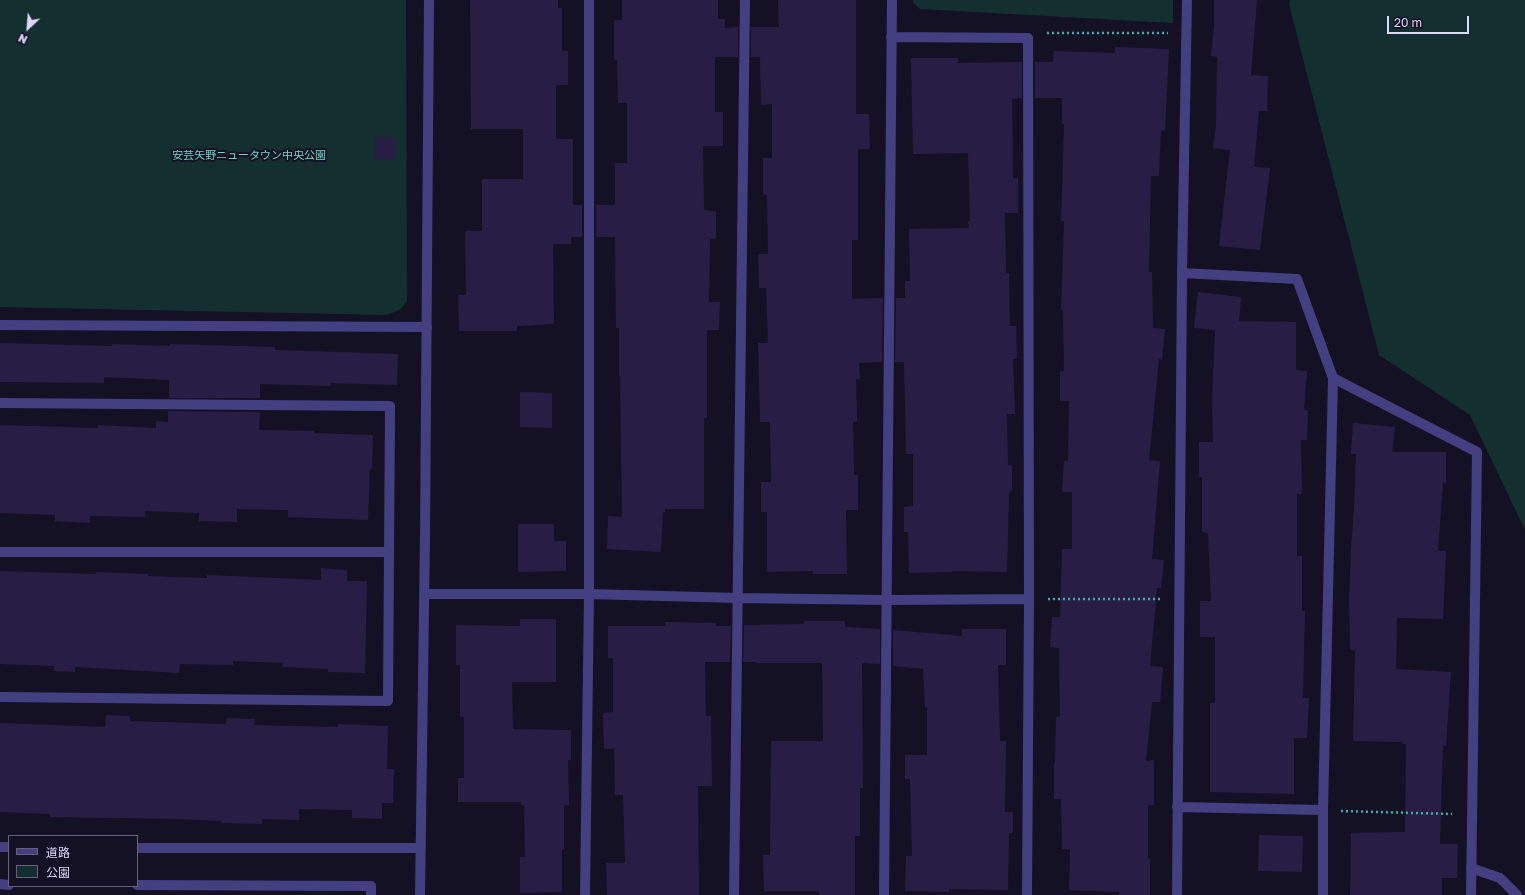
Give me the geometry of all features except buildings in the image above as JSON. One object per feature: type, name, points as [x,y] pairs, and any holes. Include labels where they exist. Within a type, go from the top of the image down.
[{"type":"street","points":[[420,895],[425,594],[430,0]]},
{"type":"street","points":[[585,895],[589,594],[589,0]]},
{"type":"street","points":[[734,895],[745,0]]},
{"type":"street","points":[[884,895],[892,0]]},
{"type":"street","points":[[1176,895],[1182,273],[1187,0]]},
{"type":"street","points":[[891,37],[1028,38],[1029,599],[1027,895]]},
{"type":"street","points":[[1182,273],[1297,278],[1333,378],[1323,810],[1323,895]]},
{"type":"street","points":[[0,325],[427,327]]},
{"type":"street","points":[[1333,378],[1477,452],[1471,895]]},
{"type":"street","points":[[0,403],[390,406],[388,700],[0,697]]},
{"type":"street","points":[[0,552],[388,552]]},
{"type":"street","points":[[425,594],[589,594],[887,600],[1029,599]]},
{"type":"street","points":[[1178,807],[1323,810]]},
{"type":"street","points":[[138,848],[420,848]]},
{"type":"street","points":[[1471,868],[1500,878],[1517,895]]},
{"type":"street","points":[[138,885],[371,886],[371,895]]},
{"type":"path","points":[[1051,32],[1157,32]]},
{"type":"path","points":[[1055,599],[1141,599]]},
{"type":"path","points":[[1323,810],[1448,814]]},
{"type":"green space","name":"安芸矢野ニュータウン中央公園","points":[[0,0],[406,0],[407,301],[401,309],[387,315],[0,307]]},
{"type":"green space","points":[[913,0],[1173,0],[1173,23],[920,9],[913,2]]},
{"type":"green space","points":[[1290,0],[1525,0],[1525,530],[1470,415],[1379,355],[1289,4]]}]
